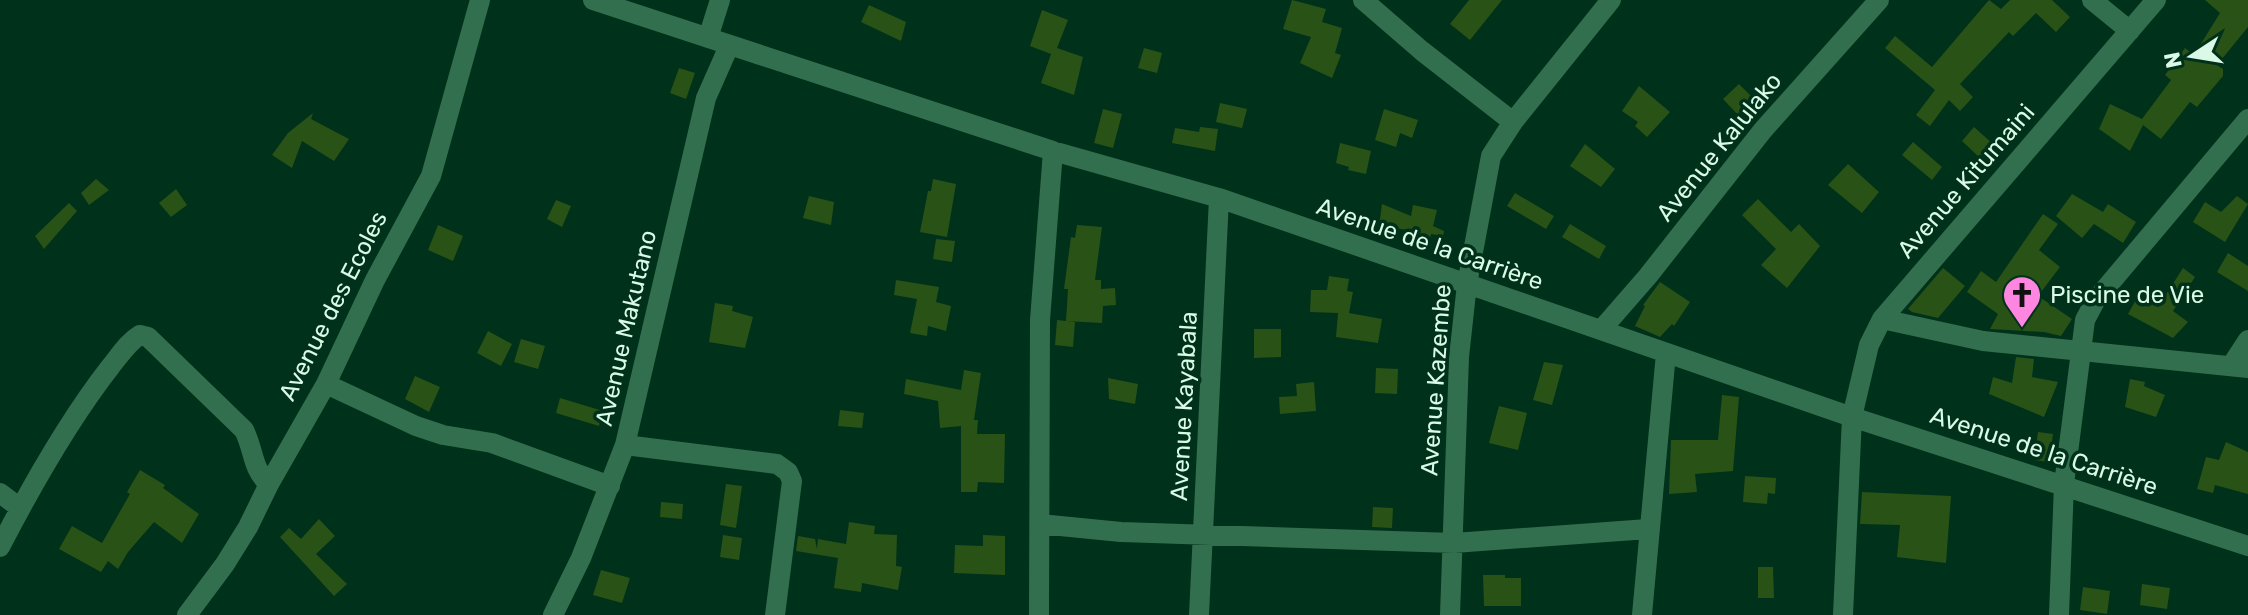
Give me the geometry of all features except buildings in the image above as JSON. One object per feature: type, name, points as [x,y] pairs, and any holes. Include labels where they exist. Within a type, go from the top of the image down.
[{"type":"street","name":"Avenue des Ecoles","points":[[187,615],[248,527],[326,384],[375,280],[431,176],[480,0]]},
{"type":"street","name":"Avenue de la Carrière","points":[[593,0],[1053,151],[1219,198],[1852,417],[2248,546]]},
{"type":"street","points":[[708,38],[720,0]]},
{"type":"street","points":[[1363,0],[1513,122]]},
{"type":"street","name":"Avenue Kazembe","points":[[1450,615],[1459,357],[1467,284],[1491,156],[1513,122],[1611,0]]},
{"type":"street","name":"Avenue Kalulako","points":[[1601,330],[1648,276],[1763,130],[1879,0]]},
{"type":"street","points":[[2092,0],[2130,31]]},
{"type":"street","name":"Avenue Kitumaini","points":[[1843,615],[1852,417],[1869,345],[1882,319],[2156,0]]},
{"type":"street","name":"Avenue Makutano","points":[[553,615],[581,558],[625,445],[706,98],[729,46]]},
{"type":"street","points":[[2059,615],[2064,484],[2085,320],[2095,301],[2248,119]]},
{"type":"street","points":[[1039,615],[1040,320],[1053,151]]},
{"type":"street","name":"Avenue Kayabala","points":[[1199,615],[1219,198]]},
{"type":"street","points":[[1882,319],[1983,341],[2239,367],[2248,340]]},
{"type":"street","points":[[0,547],[91,391],[129,343],[140,335],[148,337],[244,430],[250,441],[256,471],[269,484]]},
{"type":"street","points":[[1642,615],[1666,353]]},
{"type":"street","points":[[326,384],[416,426],[443,435],[492,443],[610,486]]},
{"type":"street","points":[[625,445],[777,464],[788,472],[792,481],[775,615]]},
{"type":"street","points":[[0,493],[20,508]]},
{"type":"street","points":[[1040,524],[1204,536],[1454,543],[1648,529]]},
{"type":"place","name":"Piscine de Vie","points":[[2022,329]]}]
